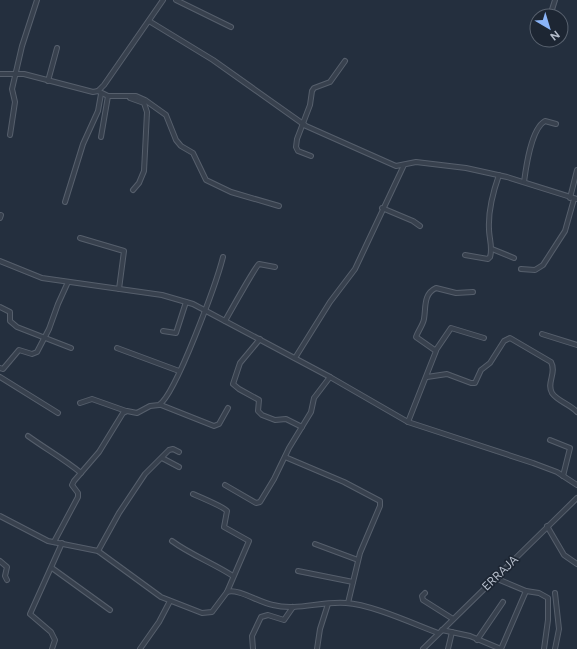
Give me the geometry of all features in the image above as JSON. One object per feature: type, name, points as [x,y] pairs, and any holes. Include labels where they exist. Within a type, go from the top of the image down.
[{"type":"street","points":[[10,135],[15,102],[12,90],[22,46],[37,0]]},
{"type":"street","points":[[65,202],[79,154],[98,111],[99,93],[163,0]]},
{"type":"street","points":[[176,0],[231,27]]},
{"type":"street","points":[[149,21],[213,60],[302,124],[396,166],[416,162],[428,163],[499,175],[574,199]]},
{"type":"street","points":[[48,81],[57,48]]},
{"type":"street","points":[[310,156],[296,150],[297,139],[310,105],[310,96],[314,88],[330,82],[344,61]]},
{"type":"street","points":[[0,74],[16,73],[108,96],[141,97],[166,114],[176,140],[181,146],[193,153],[206,180],[231,192],[279,206]]},
{"type":"street","points":[[101,137],[108,96]]},
{"type":"street","points":[[128,97],[142,101],[147,108],[144,171],[139,183],[133,190]]},
{"type":"street","points":[[524,182],[526,165],[537,131],[543,122],[556,124]]},
{"type":"street","points":[[295,358],[330,302],[355,269],[382,208],[404,165]]},
{"type":"street","points":[[521,268],[535,270],[544,265],[566,231],[574,199],[577,170]]},
{"type":"street","points":[[465,255],[488,259],[490,258],[492,249],[489,223],[492,197],[499,175]]},
{"type":"street","points":[[382,208],[413,221],[420,226]]},
{"type":"street","points":[[80,238],[124,251],[119,289]]},
{"type":"street","points":[[492,249],[514,258]]},
{"type":"street","points":[[161,405],[179,372],[205,310],[216,282],[223,257]]},
{"type":"street","points":[[0,261],[34,276],[162,296],[186,302],[225,320],[330,376],[408,422],[525,460],[563,476],[577,485]]},
{"type":"street","points":[[225,320],[247,285],[255,267],[259,264],[275,267]]},
{"type":"street","points":[[58,413],[0,376],[2,368],[19,350],[32,354],[36,352],[45,337],[68,282]]},
{"type":"street","points":[[436,350],[416,337],[423,322],[426,301],[430,292],[436,288],[456,294],[473,292]]},
{"type":"street","points":[[163,331],[176,333],[186,302]]},
{"type":"street","points":[[0,307],[10,312],[10,322],[14,325],[71,348]]},
{"type":"street","points":[[408,422],[427,377],[436,350],[451,328],[484,338]]},
{"type":"street","points":[[542,334],[577,345]]},
{"type":"street","points":[[427,377],[448,374],[472,384],[475,383],[481,370],[490,363],[504,341],[510,338],[551,362],[554,372],[551,384],[552,392],[577,412]]},
{"type":"street","points":[[260,339],[240,363],[233,381],[234,386],[259,400],[258,411],[262,414],[275,420],[288,420],[302,427]]},
{"type":"street","points":[[117,348],[179,372]]},
{"type":"street","points":[[225,485],[256,503],[260,502],[286,458],[289,448],[312,410],[314,398],[330,376]]},
{"type":"street","points":[[80,403],[92,400],[137,413],[150,406],[161,405],[214,426],[217,425],[228,408]]},
{"type":"street","points":[[54,542],[78,497],[72,485],[99,452],[126,411]]},
{"type":"street","points":[[28,436],[45,449],[64,459],[81,473]]},
{"type":"street","points":[[550,440],[570,448],[563,476]]},
{"type":"street","points":[[98,551],[119,513],[145,474],[171,448],[179,452]]},
{"type":"street","points":[[162,458],[179,467]]},
{"type":"street","points":[[286,458],[344,482],[380,501],[358,560],[348,603]]},
{"type":"street","points":[[0,516],[54,542],[98,551],[151,591],[170,601],[209,613],[217,607],[227,592],[249,541],[224,527],[227,511],[224,508],[212,504],[193,494]]},
{"type":"street","name":"ERRAJA","points":[[423,649],[577,498]]},
{"type":"street","points":[[547,526],[564,555],[577,564]]},
{"type":"street","points":[[172,541],[188,553],[208,561],[233,576]]},
{"type":"street","points":[[52,649],[55,640],[54,635],[30,614],[62,543]]},
{"type":"street","points":[[315,544],[358,560]]},
{"type":"street","points":[[0,561],[7,567],[5,576],[7,580]]},
{"type":"street","points":[[52,568],[110,610]]},
{"type":"street","points":[[298,570],[353,582]]},
{"type":"street","points":[[495,578],[526,591],[539,593],[548,599],[544,649]]},
{"type":"street","points":[[227,592],[234,591],[273,606],[293,607],[348,603],[366,607],[438,633]]},
{"type":"street","points":[[442,630],[477,640],[501,649],[526,591]]},
{"type":"street","points":[[425,593],[422,596],[423,600],[453,619]]},
{"type":"street","points":[[555,593],[559,629],[555,649]]},
{"type":"street","points":[[140,649],[159,622],[170,601]]},
{"type":"street","points":[[477,640],[503,602]]},
{"type":"street","points":[[317,649],[320,629],[328,604]]},
{"type":"street","points":[[253,649],[251,638],[261,617],[268,615],[284,620],[293,607]]},
{"type":"street","points":[[448,649],[452,632]]}]
